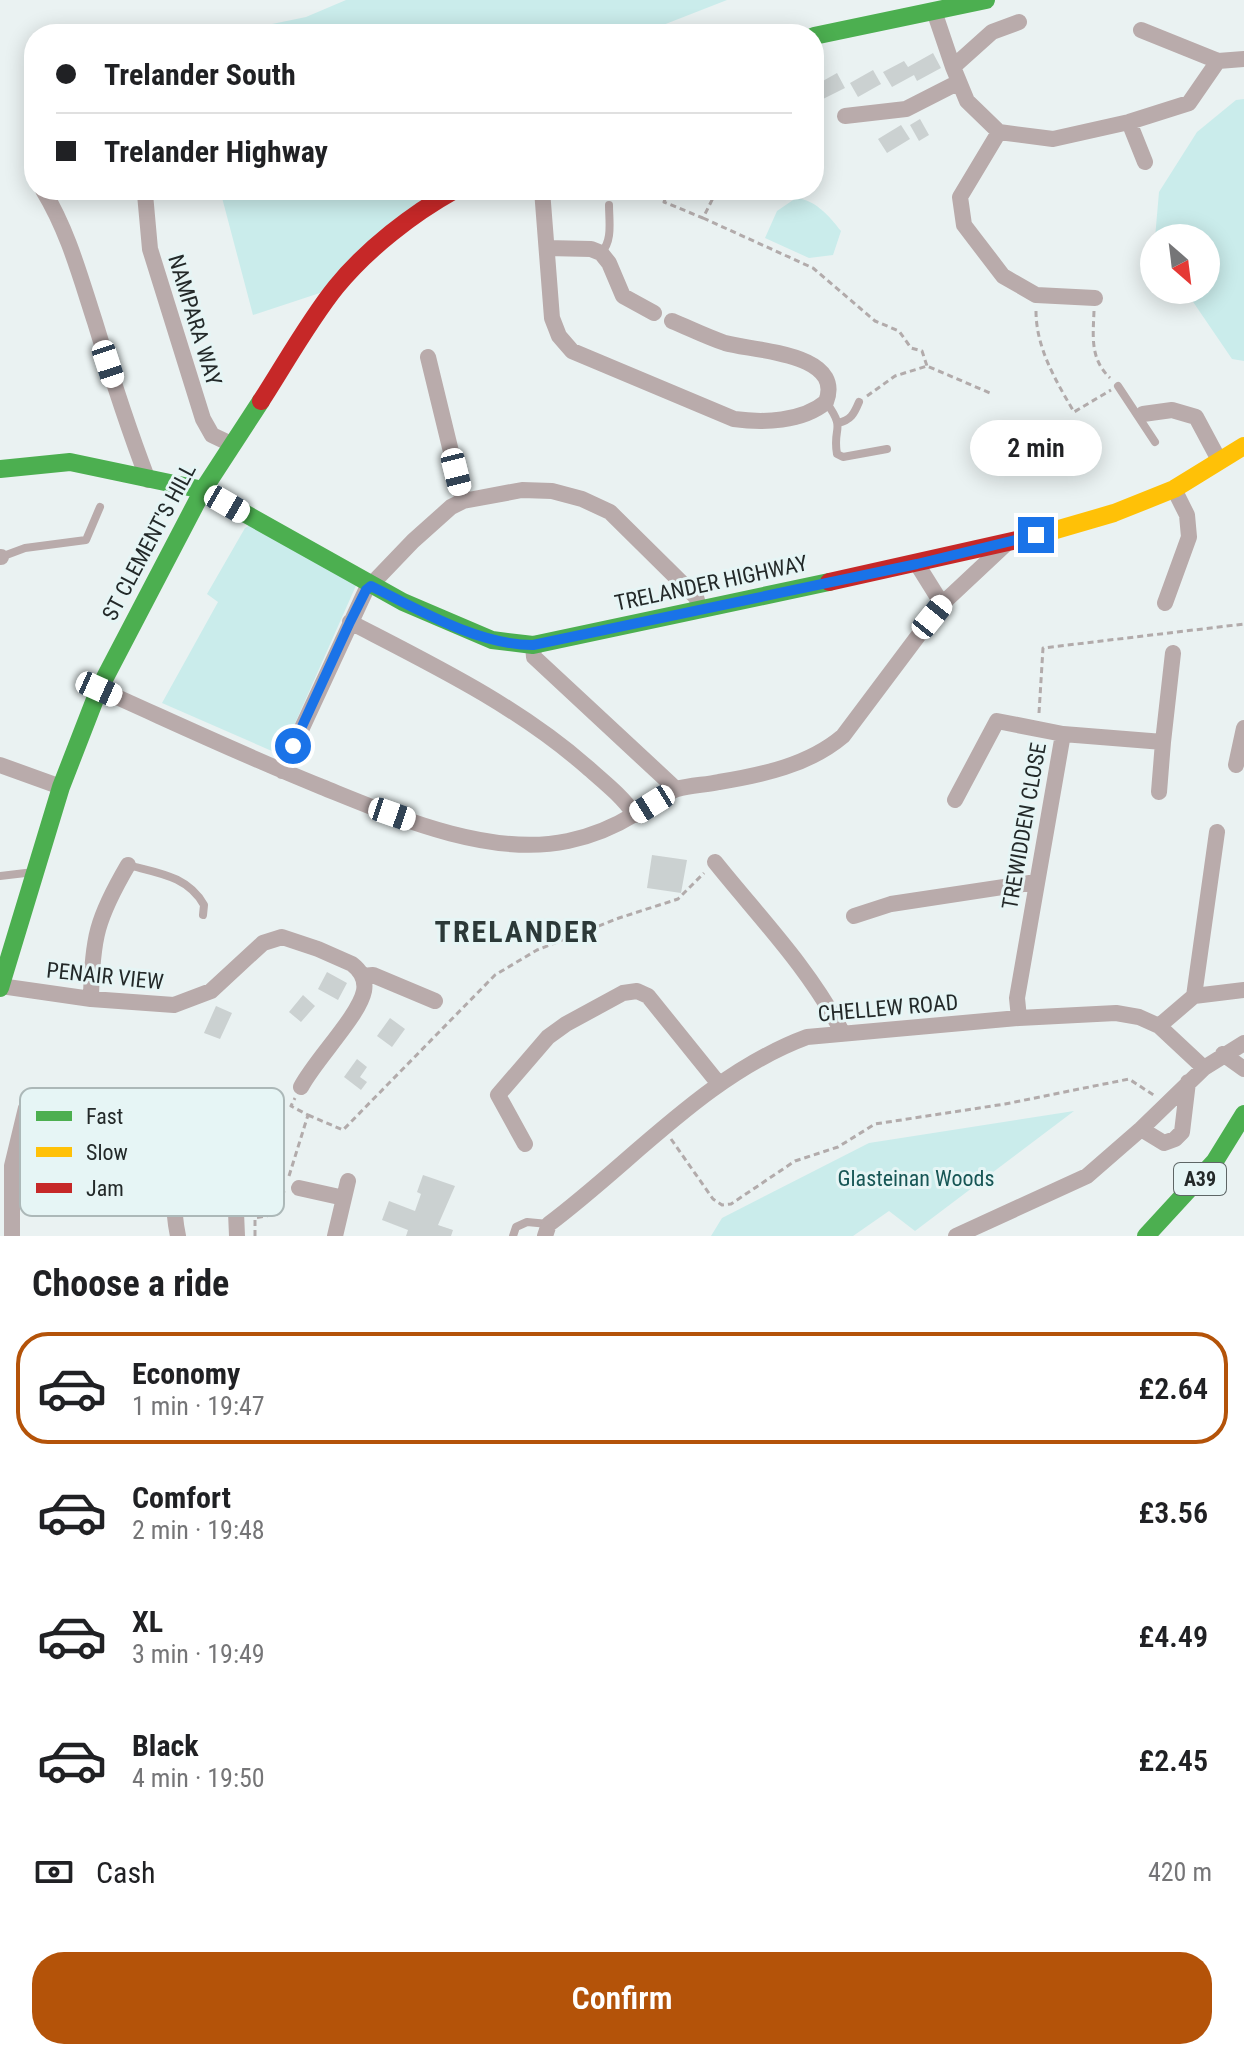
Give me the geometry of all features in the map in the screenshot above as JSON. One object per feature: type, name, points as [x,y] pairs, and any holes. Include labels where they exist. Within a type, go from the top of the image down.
[{"type":"main road","points":[[824,34],[986,0]]},
{"type":"main road","name":"ST CLEMENT'S HILL","points":[[0,987],[61,787],[99,689],[203,490],[335,288],[366,255],[437,200]]},
{"type":"main road","name":"TRELANDER HIGHWAY","points":[[0,469],[70,462],[203,490],[371,586],[478,636],[506,644],[533,645],[1007,544],[1114,513],[1174,489],[1244,446]]},
{"type":"main road","name":"A39","points":[[1149,1236],[1215,1161],[1244,1114]]},
{"type":"main road","name":"A39","points":[[1149,1236],[1183,1214],[1244,1148]]},
{"type":"street","points":[[934,11],[967,101],[999,132],[1053,139],[1129,122],[1189,103],[1218,61]]},
{"type":"street","points":[[845,116],[906,109],[956,75],[992,32],[1019,22]]},
{"type":"street","points":[[1141,30],[1218,61],[1244,59]]},
{"type":"street","points":[[1129,122],[1145,162]]},
{"type":"street","points":[[999,132],[960,197],[964,225],[1003,276],[1036,295],[1095,298]]},
{"type":"street","points":[[49,200],[70,243],[148,480]]},
{"type":"street","name":"NAMPARA WAY","points":[[146,200],[150,249],[203,419],[212,435],[231,444]]},
{"type":"street","points":[[543,200],[552,318],[565,344],[581,356],[734,419],[760,421],[787,418],[813,410],[826,402],[829,390],[825,379],[809,363],[793,355],[728,344],[672,321]]},
{"type":"street","points":[[547,248],[591,249],[601,253],[609,263],[623,296],[654,313]]},
{"type":"street","points":[[428,357],[463,501]]},
{"type":"street","points":[[1141,415],[1172,410],[1196,417],[1219,460]]},
{"type":"street","points":[[1165,603],[1189,537],[1187,515],[1174,489]]},
{"type":"street","points":[[282,771],[366,590],[413,541],[451,507],[463,501],[506,491],[537,490],[567,494],[596,505],[610,512],[636,535],[696,597],[700,610]]},
{"type":"street","points":[[99,689],[282,771],[409,820],[494,842],[566,842],[611,828],[676,789],[766,772],[826,750],[843,736],[942,604],[1007,544]]},
{"type":"street","points":[[917,564],[942,604]]},
{"type":"street","points":[[350,622],[462,679],[517,712],[570,753],[626,802],[635,815]]},
{"type":"street","points":[[533,645],[534,657],[676,789]]},
{"type":"street","points":[[1159,792],[1173,653]]},
{"type":"street","points":[[955,800],[997,721],[1063,734]]},
{"type":"street","points":[[1236,765],[1244,728]]},
{"type":"street","name":"TREWIDDEN CLOSE","points":[[1019,1018],[1017,998],[1063,734],[1163,742]]},
{"type":"street","points":[[0,765],[61,787]]},
{"type":"street","points":[[1194,996],[1217,832]]},
{"type":"street","points":[[715,862],[799,965],[826,1002],[842,1032]]},
{"type":"street","points":[[91,999],[91,956],[97,926],[128,865]]},
{"type":"street","points":[[854,916],[891,904],[1036,882]]},
{"type":"street","name":"PENAIR VIEW","points":[[0,987],[161,1006],[187,1002],[222,983],[263,943],[282,937],[352,964],[363,976],[373,975],[435,1001]]},
{"type":"street","points":[[301,1087],[311,1067],[358,1004],[364,990],[363,976]]},
{"type":"street","points":[[1159,1026],[1194,996],[1244,990]]},
{"type":"street","points":[[525,1144],[498,1095],[548,1037],[623,993],[637,991],[648,996],[719,1084]]},
{"type":"street","name":"CHELLEW ROAD","points":[[547,1230],[719,1084],[776,1049],[807,1037],[1019,1018],[1116,1013],[1139,1017],[1159,1026],[1204,1068]]},
{"type":"street","points":[[956,1236],[1087,1176],[1204,1068],[1244,1043]]},
{"type":"street","points":[[1223,1054],[1244,1069]]},
{"type":"street","points":[[1141,1129],[1164,1143],[1182,1132],[1188,1082]]},
{"type":"street","points":[[12,1236],[11,1174],[20,1136]]},
{"type":"street","points":[[335,1236],[348,1181]]},
{"type":"street","points":[[299,1188],[344,1198]]},
{"type":"street","points":[[173,1216],[178,1236]]},
{"type":"street","points":[[236,1216],[237,1236]]},
{"type":"lane","points":[[601,253],[609,241],[609,205]]},
{"type":"lane","points":[[1118,386],[1141,415],[1155,442]]},
{"type":"lane","points":[[826,402],[838,423],[834,441],[837,454],[843,457],[887,449]]},
{"type":"lane","points":[[838,423],[847,421],[859,402]]},
{"type":"lane","points":[[0,557],[25,548],[86,540],[100,507]]},
{"type":"lane","points":[[128,865],[191,885],[204,905],[203,915]]},
{"type":"lane","points":[[0,876],[35,872]]},
{"type":"lane","points":[[513,1236],[516,1227],[527,1222],[547,1230]]},
{"type":"path","points":[[665,200],[813,268],[875,321],[899,331],[911,348],[922,351],[927,366]]},
{"type":"path","points":[[703,218],[712,200]]},
{"type":"path","points":[[1036,295],[1036,333],[1055,380],[1074,412],[1118,386],[1098,367],[1093,343],[1095,298]]},
{"type":"path","points":[[859,402],[895,376],[927,366],[990,393]]},
{"type":"path","points":[[1038,729],[1043,648],[1244,624]]},
{"type":"path","points":[[301,1087],[291,1106],[343,1130],[495,975],[537,950],[678,899],[715,862]]},
{"type":"path","points":[[664,1130],[713,1199],[722,1205],[731,1204],[795,1161],[838,1147],[875,1124],[1005,1104],[1129,1079],[1167,1104]]},
{"type":"path","points":[[284,1192],[308,1115]]},
{"type":"path","points":[[255,1236],[255,1218],[266,1216]]},
{"type":"green space","points":[[346,0],[727,0],[666,24],[272,24],[306,17]]},
{"type":"green space","points":[[1244,99],[1244,361],[1232,359],[1195,304],[1220,304],[1220,224],[1156,224],[1159,192],[1197,132],[1236,100]]},
{"type":"green space","points":[[223,200],[443,200],[335,288],[253,315]]},
{"type":"green space","points":[[793,200],[805,200],[816,205],[841,231],[833,255],[809,258],[765,238],[777,211]]},
{"type":"green space","points":[[254,523],[358,581],[281,755],[162,703],[218,602],[207,594],[245,528]]},
{"type":"green space","name":"Glasteinan Woods","points":[[1074,1111],[915,1231],[889,1211],[853,1236],[711,1236],[722,1218],[869,1143]]},
{"type":"building","points":[[933,53],[941,68],[917,81],[914,75],[892,87],[883,72],[904,61],[908,67]]},
{"type":"building","points":[[873,70],[881,84],[858,97],[850,83]]},
{"type":"building","points":[[837,73],[845,88],[824,98],[824,80]]},
{"type":"building","points":[[920,119],[929,135],[919,141],[910,125]]},
{"type":"building","points":[[901,125],[910,139],[887,153],[878,139]]},
{"type":"building","points":[[652,855],[687,860],[681,893],[647,888]]},
{"type":"building","points":[[327,972],[347,983],[338,1000],[318,989]]},
{"type":"building","points":[[303,995],[315,1006],[301,1022],[289,1012]]},
{"type":"building","points":[[216,1006],[232,1013],[220,1039],[204,1033]]},
{"type":"building","points":[[390,1018],[405,1029],[392,1047],[377,1036]]},
{"type":"building","points":[[357,1059],[367,1067],[360,1077],[367,1082],[361,1090],[344,1077]]},
{"type":"building","points":[[423,1175],[455,1186],[438,1225],[453,1230],[451,1236],[406,1236],[408,1230],[382,1220],[389,1201],[415,1211]]},
{"type":"traffic: fast","points":[[824,34],[986,0]]},
{"type":"traffic: fast","points":[[0,988],[61,787],[99,689],[203,490],[261,401]]},
{"type":"traffic: fast","points":[[0,469],[70,462],[203,490],[403,602],[492,640],[533,645],[829,582]]},
{"type":"traffic: fast","points":[[1146,1236],[1215,1161],[1244,1114]]},
{"type":"traffic: slow","points":[[1035,536],[1114,513],[1174,489],[1244,446]]},
{"type":"traffic: jam","points":[[261,401],[316,314],[348,273],[391,233],[439,200]]},
{"type":"traffic: jam","points":[[829,582],[1035,536]]},
{"type":"district","name":"TRELANDER","points":[[517,931]]},
{"type":"route","points":[[293,746],[350,622],[371,586],[478,636],[506,644],[533,645],[917,564],[1036,535]]}]
